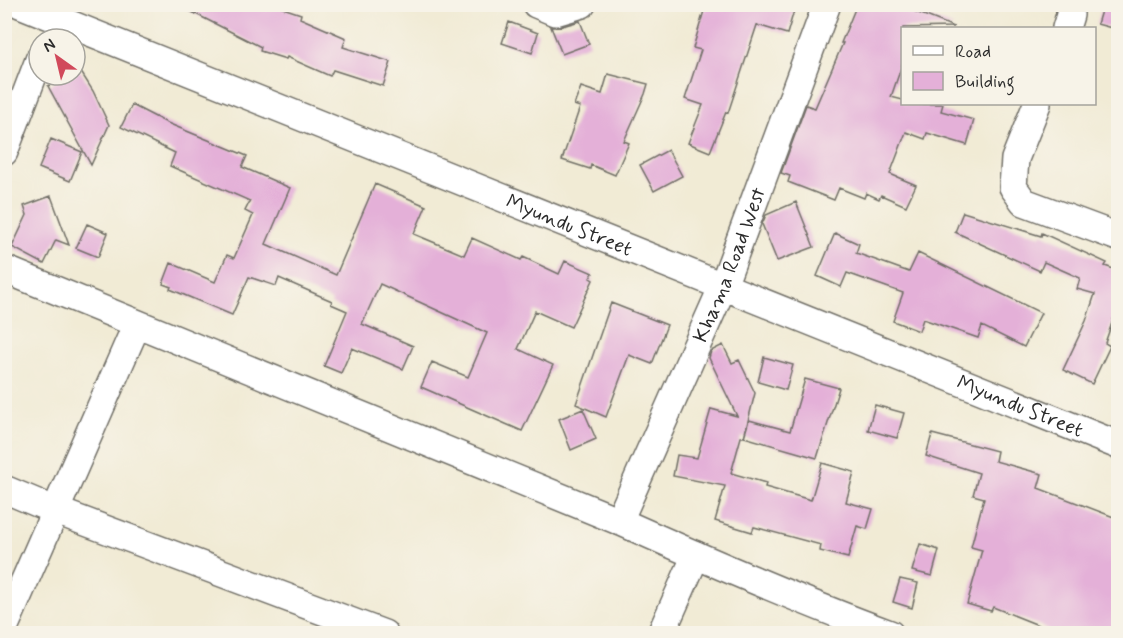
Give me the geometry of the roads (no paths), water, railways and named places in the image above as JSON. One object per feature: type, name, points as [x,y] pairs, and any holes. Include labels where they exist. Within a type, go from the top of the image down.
[{"type":"street","name":"Myundu Street","points":[[20,4],[54,20],[1119,445]]},
{"type":"street","points":[[536,4],[555,12],[582,4]]},
{"type":"street","name":"Khama Road West","points":[[619,521],[723,286],[827,4]]},
{"type":"street","points":[[1066,27],[1070,4]]},
{"type":"street","points":[[4,152],[29,87]]},
{"type":"street","points":[[1037,105],[1015,159],[1013,187],[1024,202],[1119,237]]},
{"type":"street","points":[[4,269],[890,633]]},
{"type":"street","points":[[4,628],[137,324]]},
{"type":"street","points":[[4,489],[54,510],[384,633]]},
{"type":"street","points":[[661,633],[696,555]]}]
